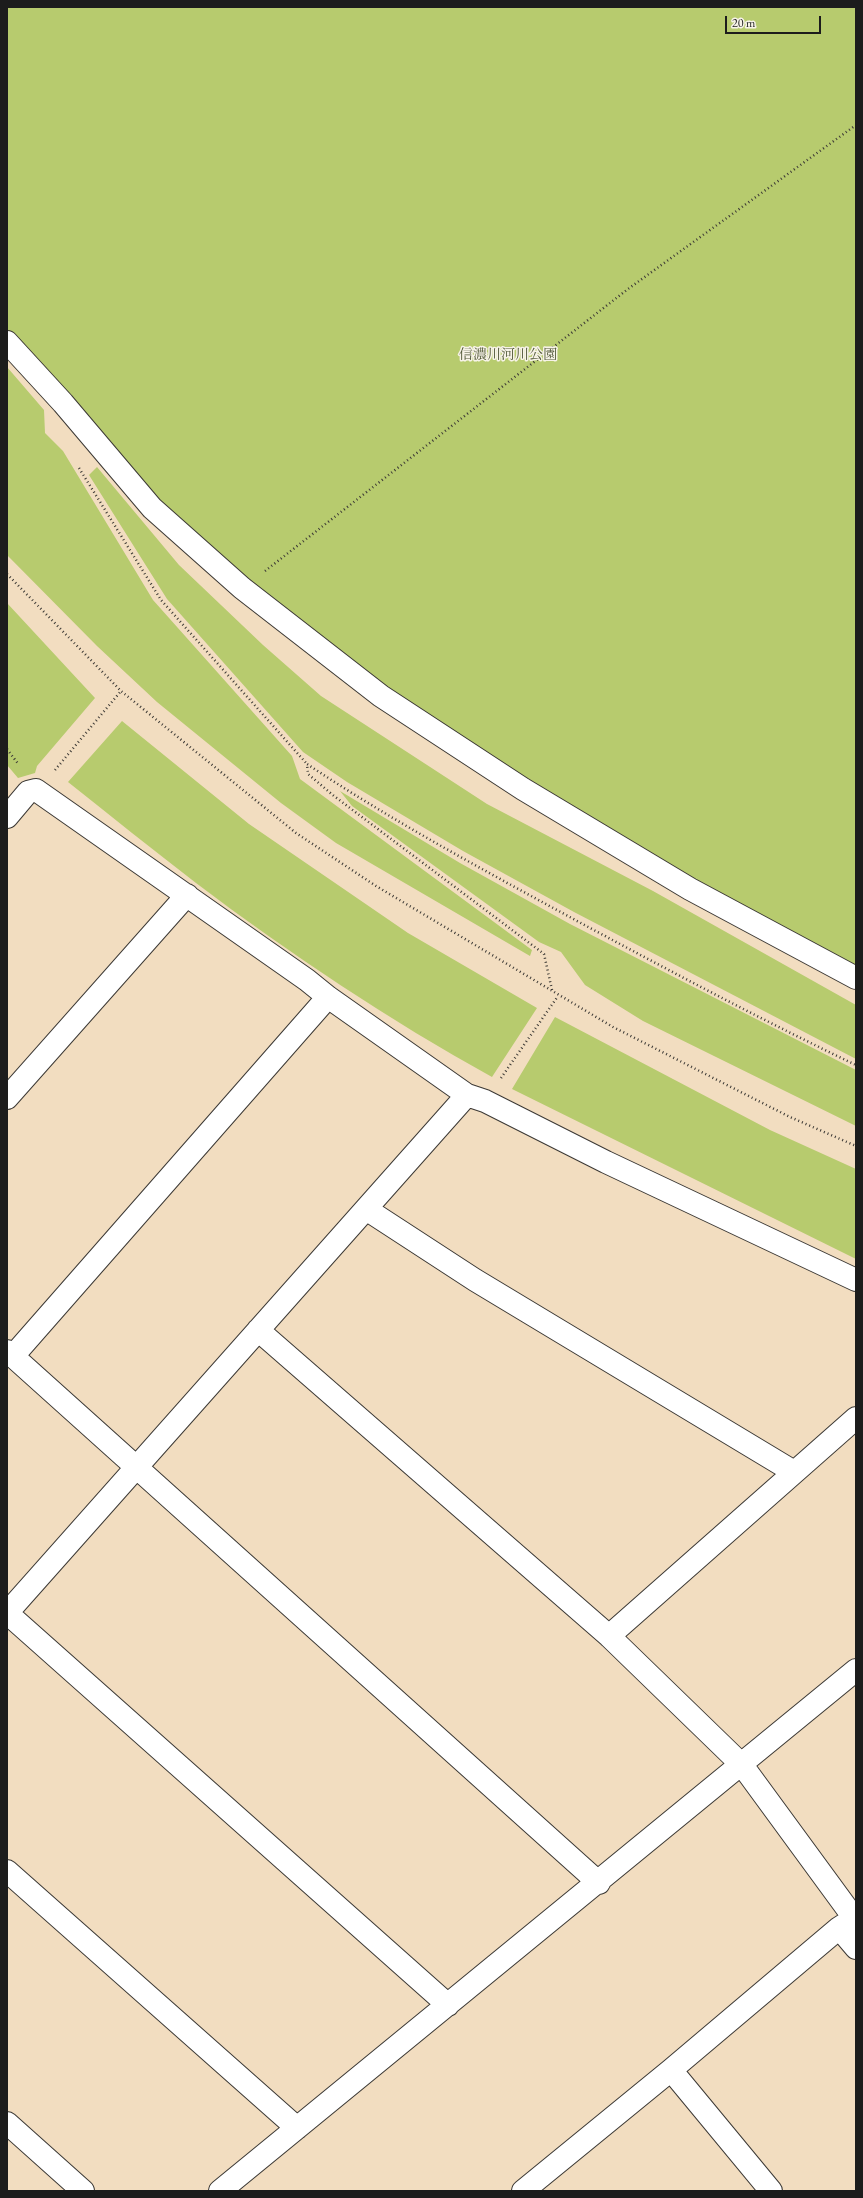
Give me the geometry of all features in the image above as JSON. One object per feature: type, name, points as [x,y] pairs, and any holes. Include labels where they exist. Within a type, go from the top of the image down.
[{"type":"street","points":[[7,342],[63,403],[88,435],[152,508],[242,588],[381,696],[523,789],[690,889],[856,978]]},
{"type":"street","points":[[7,816],[28,792],[36,790],[188,895],[307,980],[328,997],[476,1098],[606,1162],[856,1280]]},
{"type":"street","points":[[7,1098],[188,895]]},
{"type":"street","points":[[328,997],[10,1354],[599,1883]]},
{"type":"street","points":[[448,2006],[7,1613],[366,1209],[476,1098]]},
{"type":"street","points":[[366,1209],[475,1280],[794,1472]]},
{"type":"street","points":[[258,1330],[609,1636],[742,1766],[850,1921],[856,1948]]},
{"type":"street","points":[[609,1636],[856,1418]]},
{"type":"street","points":[[220,2191],[742,1766],[856,1670]]},
{"type":"street","points":[[7,1871],[297,2128]]},
{"type":"street","points":[[523,2191],[850,1921]]},
{"type":"street","points":[[671,2070],[771,2191]]},
{"type":"street","points":[[7,2123],[83,2191]]},
{"type":"path","points":[[242,588],[628,289],[856,125]]},
{"type":"path","points":[[88,435],[79,468],[161,600],[307,764],[340,786],[490,874],[621,944],[856,1064]]},
{"type":"path","points":[[7,574],[121,691],[296,833],[376,886],[558,996],[613,1027],[790,1117],[856,1146]]},
{"type":"path","points":[[52,773],[121,691]]},
{"type":"path","points":[[307,764],[308,774],[334,796],[544,954],[552,991]]},
{"type":"path","points":[[476,1098],[558,996]]},
{"type":"green space","name":"信濃川河川公園","points":[[7,7],[856,7],[856,978],[523,789],[242,588],[7,342]]},
{"type":"green space","points":[[7,367],[44,410],[45,433],[63,451],[153,600],[292,756],[300,779],[532,950],[530,956],[336,843],[281,803],[157,702],[97,646],[7,555]]},
{"type":"green space","points":[[97,467],[179,565],[263,645],[321,696],[487,804],[653,891],[856,1005],[856,1059],[574,912],[463,851],[347,782],[303,752],[167,599],[89,475]]},
{"type":"green space","points":[[7,603],[95,698],[37,766],[35,773],[18,778],[7,765]]},
{"type":"green space","points":[[122,721],[249,824],[408,933],[537,1008],[492,1077],[416,1033],[304,961],[196,883],[68,782]]},
{"type":"green space","points":[[340,791],[460,863],[570,924],[856,1070],[856,1126],[643,1021],[585,985],[561,952],[539,942],[352,806]]},
{"type":"green space","points":[[555,1017],[770,1130],[856,1169],[856,1259],[512,1089]]}]
